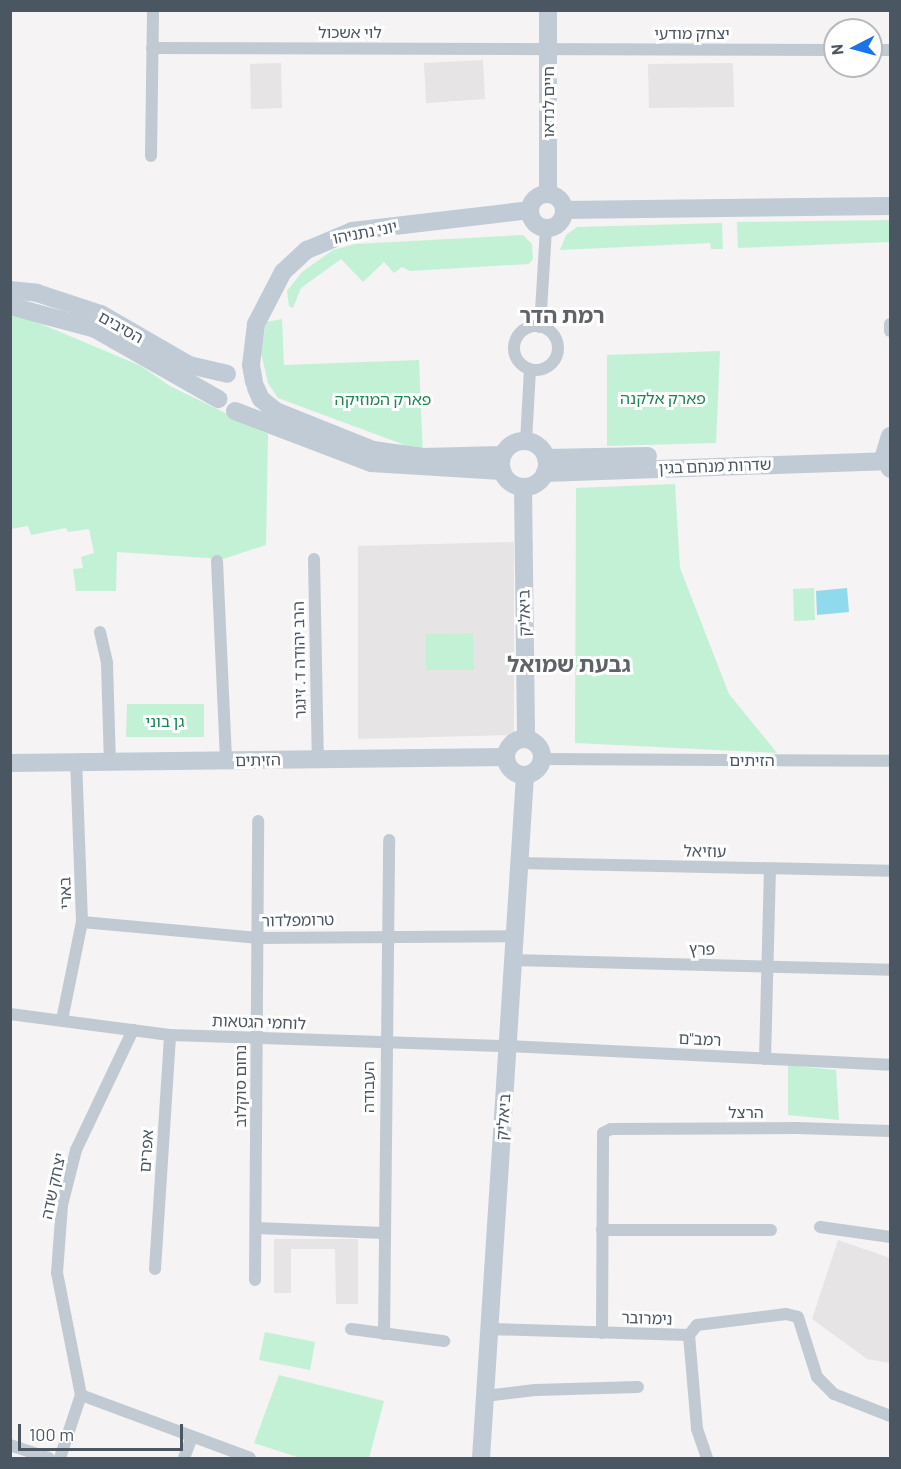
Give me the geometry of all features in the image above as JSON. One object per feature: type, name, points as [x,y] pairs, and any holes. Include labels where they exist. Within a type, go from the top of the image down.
[{"type":"street","points":[[152,156],[153,10]]},
{"type":"street","name":"חיים לנדאו","points":[[548,10],[548,194]]},
{"type":"street","name":"לוי אשכול","points":[[152,48],[549,49]]},
{"type":"street","name":"יצחק מודעי","points":[[549,49],[823,50]]},
{"type":"street","points":[[548,194],[559,199],[564,210],[557,225],[546,228],[533,221],[530,210],[537,197],[548,194]]},
{"type":"street","points":[[564,210],[891,206]]},
{"type":"street","name":"יוני נתניהו","points":[[230,373],[254,337],[266,303],[284,272],[320,242],[352,231],[530,210]]},
{"type":"street","points":[[540,327],[546,228]]},
{"type":"street","name":"הסיבים","points":[[10,290],[37,293],[101,314],[189,365],[230,373]]},
{"type":"street","name":"הסיבים","points":[[10,306],[94,329],[218,399]]},
{"type":"street","points":[[891,324],[891,331]]},
{"type":"street","points":[[540,327],[555,338],[558,351],[551,364],[530,370],[515,356],[515,342],[528,328],[540,327]]},
{"type":"street","name":"יוני נתניהו","points":[[254,337],[255,385]]},
{"type":"street","points":[[526,441],[530,370]]},
{"type":"street","points":[[230,373],[246,374],[255,385],[261,399],[276,411],[373,450],[423,457],[502,463],[371,463],[235,411],[218,399],[217,388],[230,373]]},
{"type":"street","points":[[235,411],[251,405],[255,385]]},
{"type":"street","points":[[526,441],[539,446],[546,466],[536,484],[523,487],[510,482],[502,463],[512,444],[526,441]]},
{"type":"street","name":"שדרות מנחם בגין","points":[[546,466],[887,454]]},
{"type":"street","name":"ביאליק","points":[[523,487],[526,739]]},
{"type":"street","name":"הרב יהודה ד. זינגר","points":[[314,559],[318,759]]},
{"type":"street","points":[[217,561],[226,760]]},
{"type":"street","points":[[100,632],[107,667],[110,762]]},
{"type":"street","points":[[526,739],[536,744],[542,759],[536,770],[525,775],[510,768],[506,757],[514,741],[526,739]]},
{"type":"street","name":"הזיתים","points":[[11,761],[506,757]]},
{"type":"street","name":"הזיתים","points":[[542,759],[891,761]]},
{"type":"street","name":"בארי","points":[[62,1020],[82,922],[76,762]]},
{"type":"street","name":"ביאליק","points":[[481,1458],[525,775]]},
{"type":"street","name":"נחום סוקלוב","points":[[255,1280],[258,821]]},
{"type":"street","name":"העבודה","points":[[384,1334],[385,1044],[389,840]]},
{"type":"street","name":"עוזיאל","points":[[519,863],[891,871]]},
{"type":"street","points":[[765,1059],[770,869]]},
{"type":"street","name":"טרומפלדור","points":[[82,922],[257,938],[387,935],[514,936]]},
{"type":"street","name":"פרץ","points":[[513,960],[891,970]]},
{"type":"street","name":"לוחמי הגטאות","points":[[10,1014],[170,1035],[385,1044],[507,1046]]},
{"type":"street","name":"יצחק שדה","points":[[81,1395],[57,1273],[62,1205],[76,1150],[133,1030]]},
{"type":"street","name":"אפרים","points":[[155,1269],[170,1035]]},
{"type":"street","name":"רמב\"ם","points":[[507,1046],[891,1065]]},
{"type":"street","name":"הרצל","points":[[602,1230],[603,1133],[611,1129],[796,1128],[891,1131]]},
{"type":"street","points":[[820,1227],[891,1237]]},
{"type":"street","points":[[256,1228],[384,1233]]},
{"type":"street","points":[[603,1333],[602,1230],[771,1230]]},
{"type":"street","name":"נימרובר","points":[[489,1329],[689,1335],[697,1325],[786,1314],[798,1317],[812,1367],[834,1394],[891,1416]]},
{"type":"street","points":[[351,1329],[444,1341]]},
{"type":"street","points":[[689,1335],[697,1429],[707,1458]]},
{"type":"street","points":[[485,1396],[638,1387]]},
{"type":"street","points":[[60,1458],[81,1395],[250,1458]]},
{"type":"street","points":[[183,1458],[192,1437]]},
{"type":"street","points":[[10,1445],[49,1458]]},
{"type":"shaded area","points":[[483,60],[485,99],[426,103],[424,63]]},
{"type":"shaded area","points":[[281,63],[282,108],[251,109],[250,64]]},
{"type":"shaded area","points":[[733,63],[734,107],[649,108],[648,64]]},
{"type":"shaded area","points":[[514,542],[514,735],[358,739],[358,546]]},
{"type":"shaded area","points":[[274,1239],[358,1239],[358,1304],[336,1304],[335,1249],[291,1249],[291,1293],[274,1293]]},
{"type":"shaded area","points":[[838,1240],[890,1258],[890,1363],[867,1359],[812,1319]]},
{"type":"green space","points":[[890,220],[890,242],[738,248],[737,222]]},
{"type":"green space","points":[[722,223],[723,249],[711,249],[710,243],[560,250],[566,235],[577,227]]},
{"type":"green space","points":[[523,235],[532,244],[533,259],[529,264],[410,271],[402,267],[394,273],[384,262],[363,282],[341,259],[301,288],[293,308],[289,306],[287,291],[302,272],[333,250],[355,244]]},
{"type":"green space","points":[[11,316],[34,321],[141,366],[170,386],[268,434],[266,545],[223,559],[117,552],[116,591],[76,591],[73,569],[83,568],[81,557],[94,553],[89,529],[68,532],[66,528],[31,535],[28,526],[11,529]]},
{"type":"green space","name":"פארק המוזיקה","points":[[282,319],[284,365],[419,360],[423,457],[402,444],[278,398],[268,383],[261,353],[266,322]]},
{"type":"green space","name":"פארק אלקנה","points":[[720,351],[716,443],[607,446],[607,355]]},
{"type":"green space","points":[[675,484],[680,568],[729,694],[777,753],[575,743],[576,488]]},
{"type":"green space","points":[[814,588],[815,620],[794,621],[793,589]]},
{"type":"green space","points":[[473,633],[474,670],[426,670],[426,634]]},
{"type":"green space","name":"גן בוני","points":[[127,704],[204,704],[204,737],[126,737]]},
{"type":"green space","points":[[788,1065],[836,1070],[839,1120],[788,1115]]},
{"type":"green space","points":[[265,1332],[315,1342],[310,1370],[259,1360]]},
{"type":"green space","points":[[279,1375],[384,1401],[369,1458],[300,1458],[254,1443]]},
{"type":"water","points":[[847,588],[849,612],[817,615],[816,591]]},
{"type":"district","name":"רמת הדר","points":[[562,315]]},
{"type":"district","name":"גבעת שמואל","points":[[569,664]]}]
